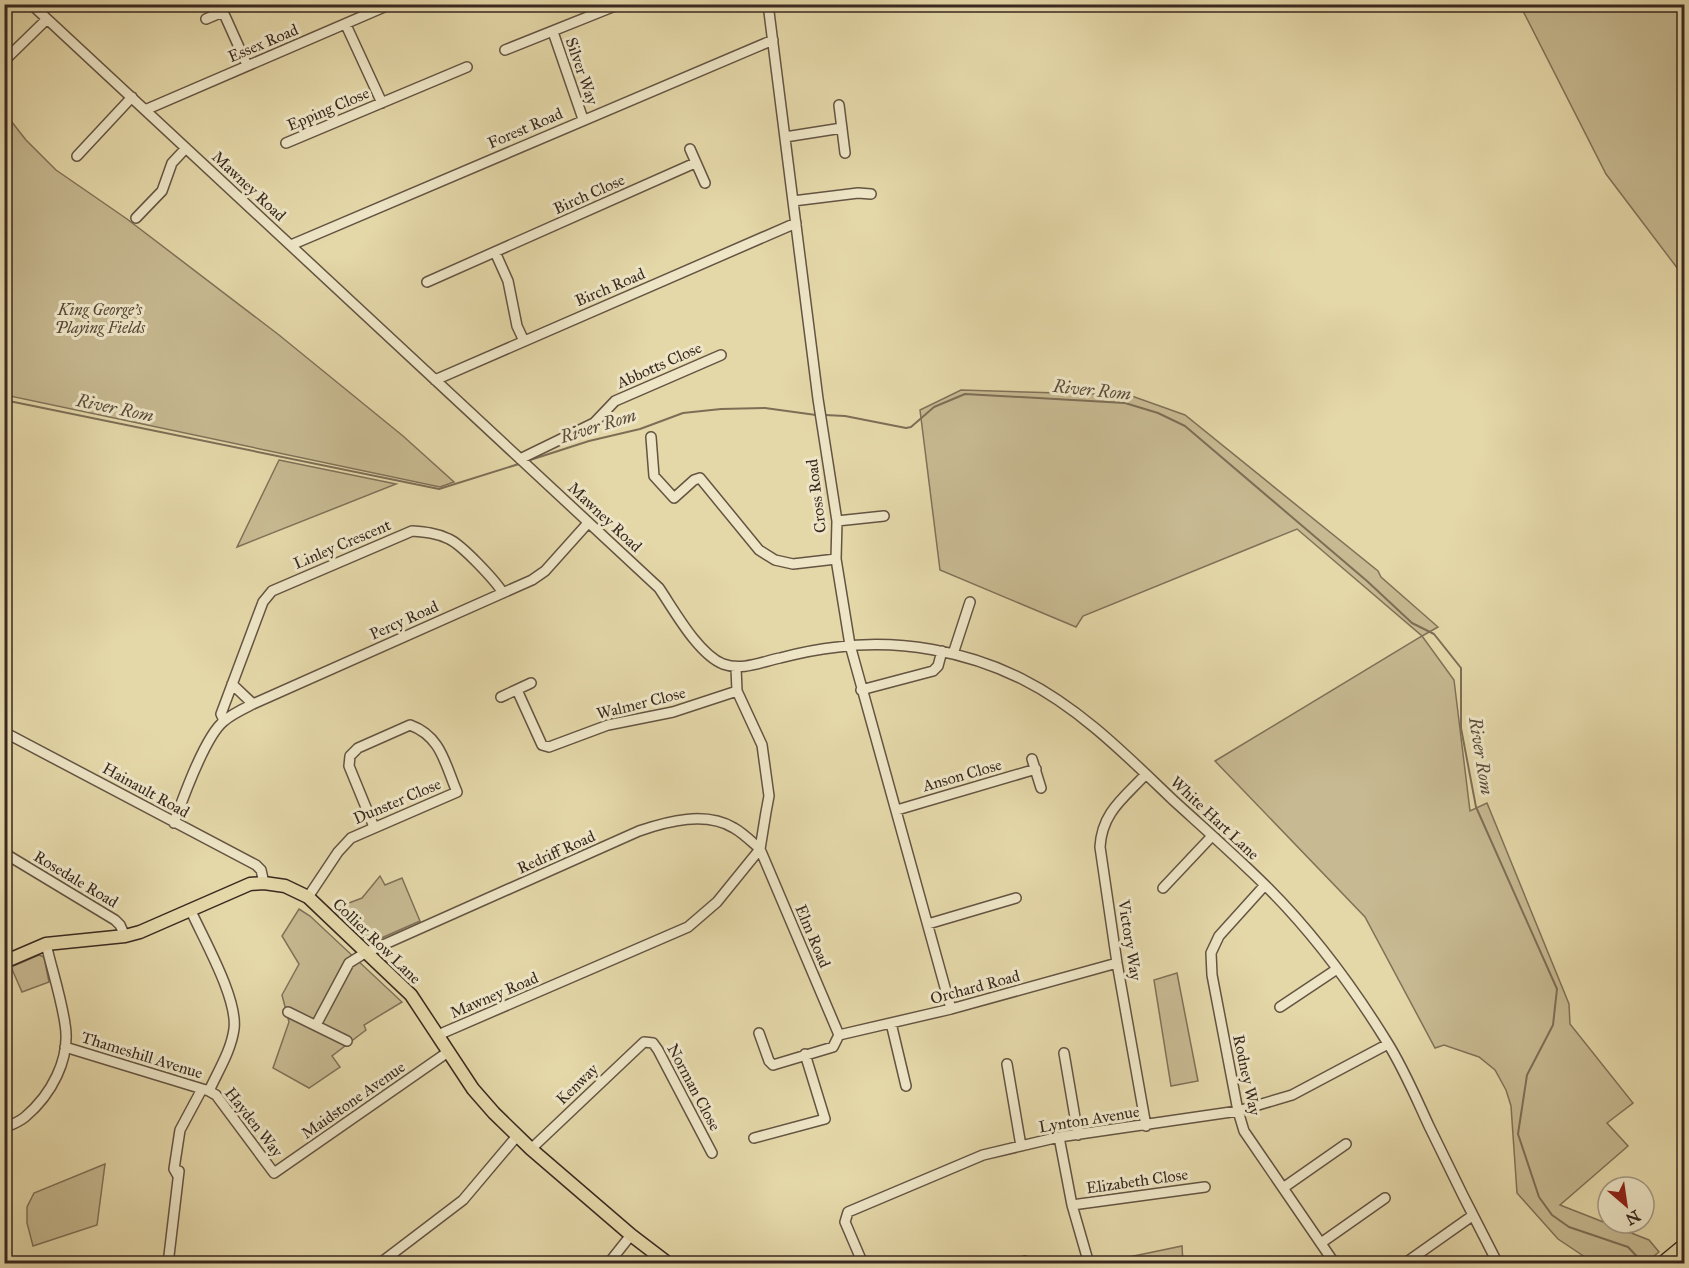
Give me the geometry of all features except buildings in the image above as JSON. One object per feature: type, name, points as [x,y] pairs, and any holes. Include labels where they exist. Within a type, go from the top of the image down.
[{"type":"main road","name":"Collier Row Lane","points":[[4,962],[46,944],[125,936],[140,932],[250,884],[285,886],[308,897],[411,995],[473,1089],[517,1136],[631,1235],[669,1263]]},
{"type":"main road","points":[[1661,1263],[1684,1245]]},
{"type":"street","name":"Mawney Road","points":[[31,4],[659,588],[705,651],[715,659],[736,668],[737,691],[762,745],[769,796],[760,849],[717,902],[684,930],[438,1035]]},
{"type":"street","name":"Essex Road","points":[[146,110],[391,4]]},
{"type":"street","name":"Silver Way","points":[[505,50],[620,4]]},
{"type":"street","name":"Cross Road","points":[[768,4],[818,399],[837,521],[836,559],[850,645],[951,1009]]},
{"type":"street","points":[[206,19],[220,13],[225,16],[247,65]]},
{"type":"street","points":[[4,61],[47,19]]},
{"type":"street","name":"Epping Close","points":[[346,25],[382,103]]},
{"type":"street","name":"Silver Way","points":[[553,32],[583,119]]},
{"type":"street","name":"Forest Road","points":[[291,245],[773,40]]},
{"type":"street","name":"Epping Close","points":[[286,143],[468,67]]},
{"type":"street","points":[[77,156],[132,97]]},
{"type":"street","points":[[839,105],[845,153]]},
{"type":"street","points":[[785,137],[842,128]]},
{"type":"street","points":[[138,211],[162,191],[172,163],[186,148]]},
{"type":"street","points":[[690,149],[705,183]]},
{"type":"street","name":"Birch Close","points":[[427,282],[695,163]]},
{"type":"street","points":[[794,201],[858,193],[871,194]]},
{"type":"street","name":"Birch Road","points":[[435,380],[796,223]]},
{"type":"street","points":[[495,252],[508,281],[517,326],[524,341]]},
{"type":"street","name":"Abbotts Close","points":[[524,462],[594,423],[615,401],[721,355]]},
{"type":"street","points":[[651,437],[654,476],[674,498],[693,480],[700,478],[759,550],[775,560],[793,564],[836,559]]},
{"type":"street","points":[[837,521],[884,516]]},
{"type":"street","name":"Percy Road","points":[[221,723],[253,704],[532,580],[545,571],[588,523]]},
{"type":"street","name":"Linley Crescent","points":[[174,823],[189,784],[213,734],[221,723],[221,714],[262,602],[272,591],[412,531],[428,532],[451,539],[483,569],[503,593]]},
{"type":"street","points":[[953,654],[969,602]]},
{"type":"street","name":"White Hart Lane","points":[[736,668],[850,645],[875,644],[942,651],[1020,678],[1052,696],[1103,735],[1265,885],[1296,918],[1337,969],[1388,1044],[1404,1072],[1472,1216],[1498,1263]]},
{"type":"street","points":[[861,690],[933,671],[938,666],[942,651]]},
{"type":"street","points":[[501,697],[531,683]]},
{"type":"street","points":[[232,684],[253,704]]},
{"type":"street","name":"Walmer Close","points":[[517,690],[542,745],[549,747],[608,725],[674,712],[737,691]]},
{"type":"street","name":"Dunster Close","points":[[308,897],[338,852],[351,838],[457,792],[436,742],[423,730],[410,725],[358,748],[350,756],[349,766],[374,827]]},
{"type":"street","name":"Hainault Road","points":[[4,732],[256,865],[261,870],[264,883]]},
{"type":"street","name":"Anson Close","points":[[897,810],[1034,764],[1041,788]]},
{"type":"street","name":"Victory Way","points":[[1146,774],[1113,808],[1104,823],[1100,847],[1117,963],[1146,1126]]},
{"type":"street","name":"Redriff Road","points":[[365,952],[639,831],[662,824],[691,819],[714,820],[734,828],[760,849]]},
{"type":"street","points":[[1163,888],[1212,836]]},
{"type":"street","name":"Elm Road","points":[[760,849],[839,1035]]},
{"type":"street","name":"Rosedale Road","points":[[4,852],[115,920],[125,936]]},
{"type":"street","name":"Rodney Way","points":[[1265,885],[1219,936],[1211,953],[1212,975],[1238,1111],[1244,1131],[1335,1263]]},
{"type":"street","points":[[928,924],[1016,898]]},
{"type":"street","points":[[168,1263],[179,1173],[174,1169],[180,1130],[206,1090],[229,1048],[234,1028],[232,1006],[191,910]]},
{"type":"street","points":[[4,1128],[24,1119],[44,1096],[59,1072],[65,1047],[66,1026],[46,944]]},
{"type":"street","points":[[316,1025],[349,963],[365,952]]},
{"type":"street","name":"Orchard Road","points":[[839,1035],[951,1009],[1117,963]]},
{"type":"street","points":[[1280,1007],[1337,969]]},
{"type":"street","points":[[288,1012],[347,1041]]},
{"type":"street","points":[[891,1023],[906,1086]]},
{"type":"street","points":[[759,1033],[769,1061],[774,1065],[833,1047],[839,1035]]},
{"type":"street","name":"Kenway","points":[[531,1149],[644,1042]]},
{"type":"street","name":"Norman Close","points":[[644,1042],[652,1043],[658,1050],[712,1153]]},
{"type":"street","name":"Lynton Avenue","points":[[863,1263],[845,1222],[848,1212],[983,1155],[1059,1137],[1238,1111],[1292,1095],[1388,1044]]},
{"type":"street","name":"Thameshill Avenue","points":[[65,1047],[206,1090]]},
{"type":"street","name":"Maidstone Avenue","points":[[274,1173],[448,1052]]},
{"type":"street","points":[[1064,1053],[1078,1135]]},
{"type":"street","points":[[754,1138],[825,1119],[805,1054]]},
{"type":"street","points":[[1007,1064],[1021,1146]]},
{"type":"street","name":"Hayden Way","points":[[206,1090],[216,1095],[274,1173]]},
{"type":"street","points":[[379,1263],[463,1200],[517,1136]]},
{"type":"street","points":[[1059,1137],[1072,1205],[1089,1263]]},
{"type":"street","points":[[1283,1188],[1347,1144]]},
{"type":"street","name":"Elizabeth Close","points":[[1072,1205],[1205,1187]]},
{"type":"street","points":[[1321,1243],[1385,1198]]},
{"type":"street","points":[[1404,1263],[1472,1216]]},
{"type":"street","points":[[608,1263],[631,1235]]},
{"type":"green space","points":[[1520,5],[1684,5],[1684,277],[1606,174]]},
{"type":"green space","name":"King George's Playing Fields","points":[[4,112],[26,140],[56,170],[127,219],[279,335],[403,436],[454,482],[440,487],[5,395]]},
{"type":"green space","points":[[961,390],[1129,395],[1185,415],[1378,571],[1381,577],[1438,627],[1422,636],[1297,529],[1083,616],[1076,627],[940,570],[920,410]]},
{"type":"green space","points":[[279,460],[396,484],[237,547]]},
{"type":"green space","points":[[1422,636],[1454,680],[1470,811],[1487,803],[1569,1004],[1570,1024],[1633,1103],[1607,1123],[1628,1146],[1560,1205],[1596,1219],[1596,1235],[1636,1235],[1649,1240],[1659,1252],[1645,1263],[1594,1263],[1558,1239],[1517,1193],[1511,1106],[1506,1090],[1495,1070],[1479,1057],[1444,1045],[1435,1048],[1365,917],[1215,761]]},
{"type":"green space","points":[[380,876],[385,885],[402,878],[420,921],[370,943],[333,909],[362,898]]},
{"type":"green space","points":[[299,909],[310,916],[402,1002],[364,1025],[366,1030],[332,1056],[340,1067],[309,1088],[273,1068],[289,1022],[282,995],[299,964],[282,936]]},
{"type":"green space","points":[[39,955],[44,957],[49,982],[22,992],[11,967]]},
{"type":"green space","points":[[1177,973],[1198,1081],[1171,1086],[1154,980]]},
{"type":"green space","points":[[105,1164],[97,1225],[33,1246],[27,1223],[27,1207],[34,1193]]},
{"type":"green space","points":[[1182,1246],[1183,1263],[1100,1263]]},
{"type":"waterway","name":"River Rom","points":[[825,415],[845,416],[906,428],[911,427],[934,407],[965,394],[1125,403],[1158,413],[1185,426],[1367,581],[1412,623],[1434,634],[1461,668],[1461,728],[1476,807],[1557,989],[1553,1025],[1527,1075],[1518,1134],[1539,1197],[1552,1215],[1569,1227],[1628,1247],[1644,1264]]},
{"type":"waterway","name":"River Rom","points":[[4,400],[439,489],[522,463]]},
{"type":"waterway","name":"River Rom","points":[[527,461],[589,441],[640,429],[683,413],[765,408],[816,415]]}]
